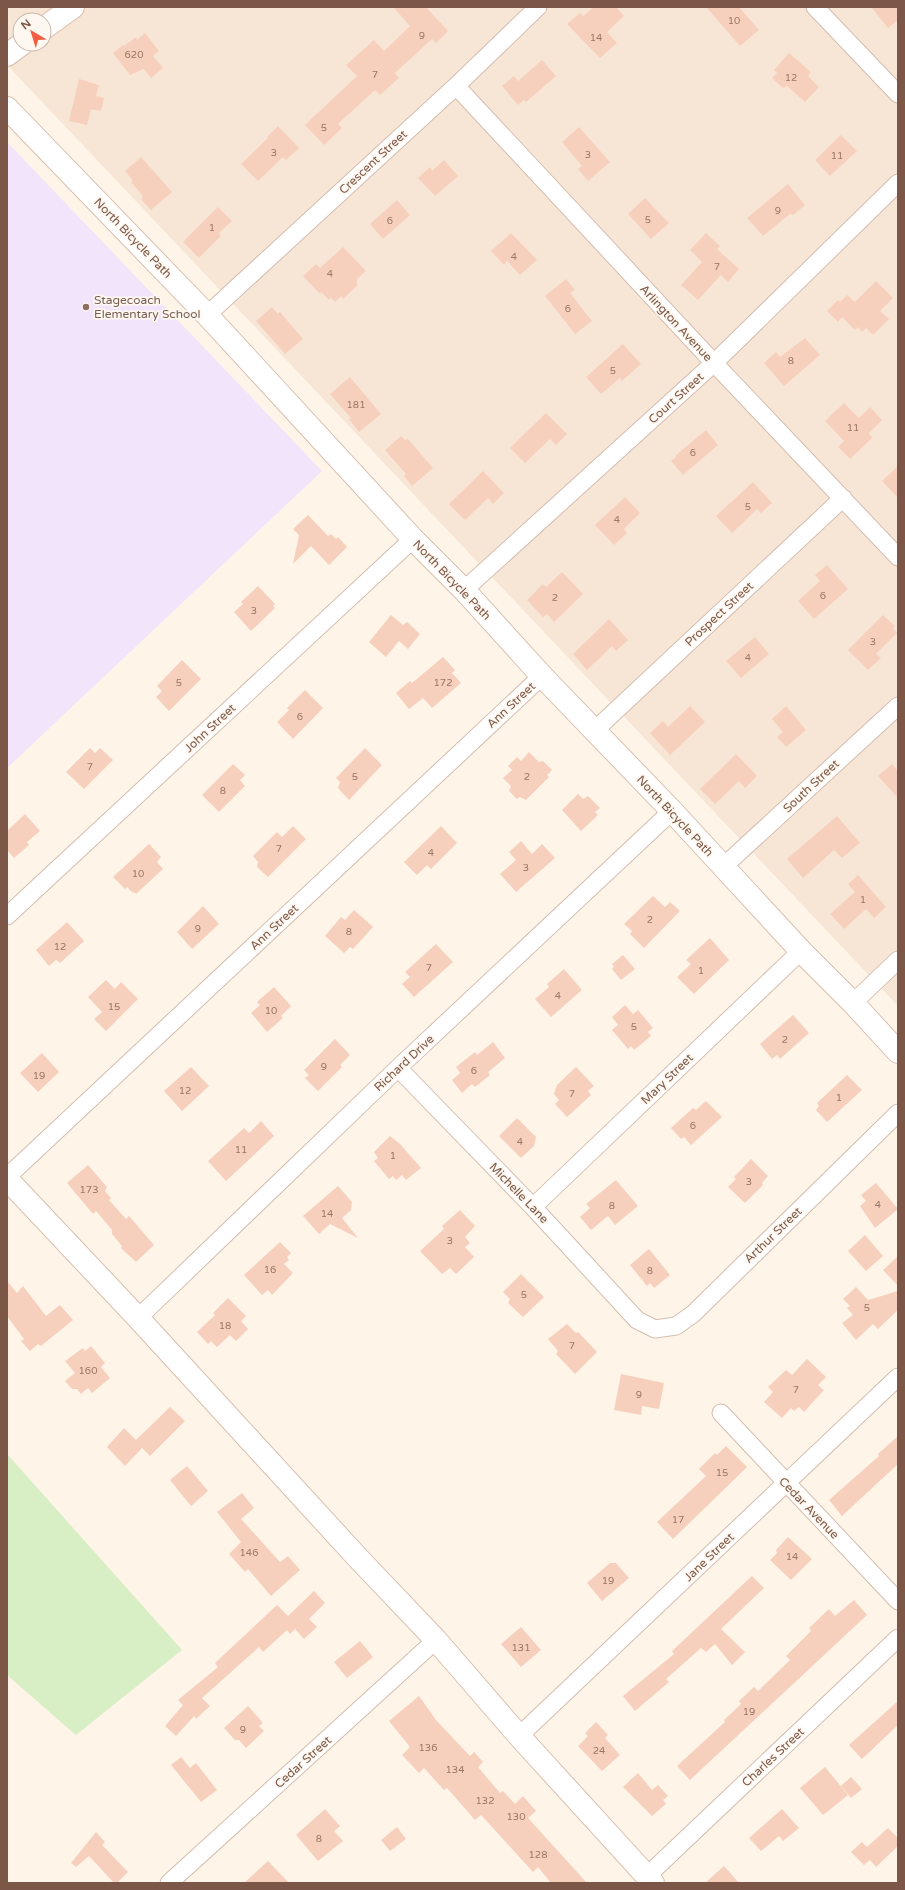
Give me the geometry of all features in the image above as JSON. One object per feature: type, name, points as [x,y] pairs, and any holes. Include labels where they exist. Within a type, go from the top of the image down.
[{"type":"street","points":[[52,22],[73,7]]},
{"type":"street","name":"Crescent Street","points":[[207,315],[456,86],[538,7]]},
{"type":"street","points":[[815,7],[898,94]]},
{"type":"street","name":"Arlington Avenue","points":[[456,86],[714,363],[898,557]]},
{"type":"street","name":"North Bicycle Path","points":[[7,108],[207,315],[413,539],[464,590],[542,676],[672,811],[801,950],[854,1003],[898,1052]]},
{"type":"street","name":"Court Street","points":[[464,590],[714,363],[898,183]]},
{"type":"street","name":"Prospect Street","points":[[594,730],[843,498]]},
{"type":"street","name":"John Street","points":[[7,916],[413,539]]},
{"type":"street","name":"Ann Street","points":[[7,1178],[542,676]]},
{"type":"street","name":"South Street","points":[[723,867],[898,706]]},
{"type":"street","name":"Richard Drive","points":[[138,1318],[398,1068],[672,811]]},
{"type":"street","name":"Mary Street","points":[[533,1207],[801,950]]},
{"type":"street","points":[[854,1003],[898,960]]},
{"type":"street","name":"Michelle Lane","points":[[398,1068],[533,1207],[638,1320]]},
{"type":"street","name":"Arthur Street","points":[[638,1320],[655,1330],[676,1326],[693,1314],[898,1113]]},
{"type":"street","points":[[7,1178],[138,1318],[358,1558],[436,1640],[519,1736],[650,1880]]},
{"type":"street","name":"Jane Street","points":[[519,1736],[898,1377]]},
{"type":"street","name":"Cedar Avenue","points":[[721,1413],[785,1484],[898,1601]]},
{"type":"street","name":"Charles Street","points":[[650,1880],[898,1638]]},
{"type":"street","name":"Cedar Street","points":[[169,1883],[436,1640]]},
{"type":"shaded area","points":[[7,7],[898,7],[898,1006],[7,65]]},
{"type":"shaded area","name":"Stagecoach Elementary School","points":[[7,142],[322,471],[7,768]]},
{"type":"green space","points":[[7,1454],[182,1650],[76,1735],[7,1675]]},
{"type":"building","points":[[393,7],[426,7],[448,31],[436,43],[432,39],[395,73],[399,78],[380,95],[375,90],[338,124],[342,128],[324,145],[305,125],[357,76],[346,65],[374,40],[384,51],[410,26]]},
{"type":"building","points":[[594,7],[616,7],[624,16],[607,32],[617,43],[600,58],[567,24],[580,13],[583,16]]},
{"type":"building","points":[[706,7],[739,7],[759,30],[740,46]]},
{"type":"building","points":[[871,7],[898,7],[898,20],[888,28]]},
{"type":"building","points":[[145,33],[159,51],[153,56],[163,68],[151,78],[144,69],[130,75],[113,53],[136,37],[137,40]]},
{"type":"building","points":[[789,53],[811,72],[808,76],[819,87],[805,102],[787,86],[783,88],[772,78],[777,73],[774,70]]},
{"type":"building","points":[[542,60],[556,76],[526,102],[524,100],[518,105],[502,86],[514,76],[518,81]]},
{"type":"building","points":[[79,79],[99,85],[96,96],[104,98],[101,111],[91,109],[87,125],[69,121]]},
{"type":"building","points":[[278,126],[299,148],[286,160],[283,157],[258,181],[241,164],[268,138],[267,137]]},
{"type":"building","points":[[579,127],[610,162],[588,181],[578,169],[582,166],[562,142]]},
{"type":"building","points":[[841,135],[857,151],[830,176],[815,160]]},
{"type":"building","points":[[141,157],[172,192],[151,210],[141,199],[143,196],[131,182],[133,181],[125,171]]},
{"type":"building","points":[[444,160],[458,176],[435,196],[418,178],[430,167],[432,171]]},
{"type":"building","points":[[788,184],[805,205],[793,215],[790,214],[763,236],[747,218]]},
{"type":"building","points":[[645,198],[669,223],[651,239],[628,214]]},
{"type":"building","points":[[397,200],[410,215],[383,239],[370,224]]},
{"type":"building","points":[[218,207],[232,221],[219,233],[221,236],[199,258],[183,242]]},
{"type":"building","points":[[511,233],[537,260],[520,275],[507,261],[504,265],[491,251]]},
{"type":"building","points":[[706,233],[720,246],[717,249],[739,269],[728,282],[721,275],[698,300],[681,285],[702,262],[690,250]]},
{"type":"building","points":[[343,247],[366,271],[357,279],[357,286],[343,299],[341,296],[335,302],[331,298],[329,300],[321,292],[320,294],[303,276],[316,264],[320,268]]},
{"type":"building","points":[[566,279],[575,290],[570,293],[592,321],[575,334],[545,296]]},
{"type":"building","points":[[876,281],[893,298],[880,311],[889,319],[873,335],[866,328],[862,332],[858,327],[855,330],[842,317],[838,322],[827,311],[838,300],[840,302],[847,295],[855,302]]},
{"type":"building","points":[[272,307],[278,314],[280,312],[303,339],[285,354],[256,321]]},
{"type":"building","points":[[805,338],[820,355],[784,386],[764,363],[776,352],[780,357]]},
{"type":"building","points":[[623,344],[641,364],[622,381],[620,378],[601,394],[586,377]]},
{"type":"building","points":[[350,377],[381,414],[359,432],[349,419],[351,418],[330,394]]},
{"type":"building","points":[[844,403],[859,418],[870,407],[882,420],[869,433],[872,438],[850,459],[838,447],[844,441],[825,421]]},
{"type":"building","points":[[546,413],[567,434],[556,445],[550,439],[525,463],[510,448]]},
{"type":"building","points":[[706,430],[718,445],[683,475],[671,461]]},
{"type":"building","points":[[401,436],[405,440],[408,439],[433,468],[412,486],[404,476],[406,474],[385,450]]},
{"type":"building","points":[[898,466],[898,498],[882,481]]},
{"type":"building","points":[[483,471],[504,493],[493,504],[488,498],[465,520],[449,504]]},
{"type":"building","points":[[753,482],[772,503],[761,513],[757,509],[732,533],[716,516]]},
{"type":"building","points":[[625,497],[640,513],[624,529],[627,533],[614,545],[595,525]]},
{"type":"building","points":[[308,515],[328,536],[331,534],[336,539],[338,537],[347,547],[329,565],[311,546],[293,564],[299,535],[293,529]]},
{"type":"building","points":[[827,565],[848,589],[814,619],[798,601],[820,581],[815,575]]},
{"type":"building","points":[[562,572],[583,594],[554,622],[547,614],[543,617],[527,600],[543,584],[546,587]]},
{"type":"building","points":[[258,586],[275,604],[273,606],[275,608],[251,631],[234,612],[243,604],[241,602]]},
{"type":"building","points":[[391,615],[403,625],[407,622],[420,634],[408,649],[399,641],[386,657],[369,642]]},
{"type":"building","points":[[883,615],[895,626],[893,628],[897,633],[876,654],[881,658],[868,670],[848,650]]},
{"type":"building","points":[[609,619],[628,640],[616,651],[612,646],[587,670],[573,654]]},
{"type":"building","points":[[755,637],[769,654],[741,678],[726,661]]},
{"type":"building","points":[[443,657],[455,670],[452,673],[461,683],[432,708],[423,698],[409,709],[396,693],[410,681],[412,683]]},
{"type":"building","points":[[182,660],[201,679],[169,711],[156,697],[162,691],[157,686]]},
{"type":"building","points":[[305,690],[323,708],[293,739],[277,722],[289,710],[287,708]]},
{"type":"building","points":[[690,706],[705,722],[670,755],[650,733],[663,721],[668,727]]},
{"type":"building","points":[[786,706],[806,730],[786,747],[777,737],[783,732],[772,719]]},
{"type":"building","points":[[90,748],[95,753],[100,748],[113,760],[84,789],[66,772]]},
{"type":"building","points":[[365,748],[382,765],[349,800],[338,788],[340,782],[336,778]]},
{"type":"building","points":[[529,752],[539,762],[543,761],[552,770],[547,775],[549,777],[526,800],[520,797],[517,799],[509,791],[511,786],[503,778],[512,770],[508,766],[517,757],[521,761]]},
{"type":"building","points":[[736,754],[757,776],[745,788],[739,781],[715,804],[700,789]]},
{"type":"building","points":[[233,764],[245,775],[240,780],[245,786],[219,812],[202,795]]},
{"type":"building","points":[[892,764],[898,771],[898,798],[878,776]]},
{"type":"building","points":[[578,794],[583,799],[588,796],[600,808],[595,812],[598,815],[581,831],[562,810]]},
{"type":"building","points":[[25,814],[40,831],[27,842],[29,845],[14,858],[7,850],[7,831]]},
{"type":"building","points":[[837,816],[860,843],[842,858],[834,850],[803,878],[787,859]]},
{"type":"building","points":[[293,826],[306,839],[268,877],[257,867],[258,862],[253,856],[277,832],[282,837]]},
{"type":"building","points":[[441,826],[457,843],[431,869],[427,865],[417,875],[404,862]]},
{"type":"building","points":[[521,841],[532,854],[542,844],[555,858],[516,892],[500,874],[516,860],[509,852]]},
{"type":"building","points":[[149,844],[161,857],[157,862],[163,869],[136,894],[127,887],[125,889],[113,877]]},
{"type":"building","points":[[858,875],[886,907],[874,918],[866,909],[844,929],[830,914],[855,892],[848,884]]},
{"type":"building","points":[[653,896],[665,907],[670,902],[680,911],[644,948],[630,934],[632,931],[624,924]]},
{"type":"building","points":[[203,906],[219,924],[192,949],[177,932]]},
{"type":"building","points":[[354,910],[373,927],[353,949],[350,947],[344,953],[325,936],[341,917],[345,920]]},
{"type":"building","points":[[67,922],[84,941],[60,963],[56,960],[49,966],[36,950]]},
{"type":"building","points":[[710,938],[729,960],[694,994],[677,977],[691,964],[686,960]]},
{"type":"building","points":[[436,944],[453,962],[414,997],[402,984],[410,977],[405,972]]},
{"type":"building","points":[[623,955],[635,969],[621,980],[612,969],[614,967],[612,964]]},
{"type":"building","points":[[564,969],[582,990],[551,1017],[535,999],[549,987],[547,984]]},
{"type":"building","points":[[106,980],[115,989],[121,982],[138,999],[106,1031],[94,1019],[102,1012],[88,997]]},
{"type":"building","points":[[274,987],[291,1006],[281,1016],[283,1018],[267,1032],[251,1013],[260,1005],[257,1002]]},
{"type":"building","points":[[625,1005],[633,1014],[638,1010],[653,1028],[648,1032],[651,1036],[634,1050],[631,1046],[628,1049],[612,1030],[618,1025],[612,1017]]},
{"type":"building","points":[[793,1015],[809,1033],[780,1059],[777,1055],[772,1059],[760,1044]]},
{"type":"building","points":[[335,1039],[350,1055],[340,1065],[342,1067],[318,1091],[305,1078],[309,1075],[304,1070]]},
{"type":"building","points":[[493,1042],[505,1058],[488,1072],[490,1075],[475,1087],[472,1084],[462,1093],[452,1080],[460,1073],[456,1067],[475,1052],[477,1055]]},
{"type":"building","points":[[42,1053],[59,1072],[38,1092],[20,1073]]},
{"type":"building","points":[[191,1067],[209,1086],[182,1111],[164,1091]]},
{"type":"building","points":[[576,1067],[594,1086],[588,1091],[591,1095],[567,1117],[555,1104],[559,1100],[554,1094],[557,1085]]},
{"type":"building","points":[[847,1075],[862,1090],[827,1122],[816,1110],[819,1106],[817,1103]]},
{"type":"building","points":[[706,1101],[722,1117],[691,1145],[684,1137],[681,1139],[671,1128],[693,1108],[696,1110]]},
{"type":"building","points":[[517,1118],[536,1137],[534,1146],[521,1158],[499,1136]]},
{"type":"building","points":[[261,1121],[274,1136],[226,1181],[208,1161],[244,1128],[249,1133]]},
{"type":"building","points":[[390,1136],[400,1144],[421,1168],[406,1180],[402,1175],[396,1180],[393,1176],[389,1179],[374,1161],[378,1158],[374,1152]]},
{"type":"building","points":[[751,1159],[768,1176],[762,1183],[763,1185],[745,1203],[728,1187],[736,1179],[734,1177]]},
{"type":"building","points":[[88,1165],[107,1187],[105,1191],[111,1198],[109,1200],[126,1219],[129,1216],[154,1245],[136,1262],[121,1248],[122,1246],[112,1234],[112,1230],[96,1211],[93,1214],[67,1183]]},
{"type":"building","points":[[616,1180],[638,1206],[615,1225],[608,1216],[591,1230],[580,1217],[590,1208],[586,1204]]},
{"type":"building","points":[[876,1183],[898,1209],[875,1228],[860,1206],[866,1201],[861,1195]]},
{"type":"building","points":[[338,1186],[352,1202],[351,1210],[342,1218],[358,1238],[330,1224],[319,1234],[303,1216]]},
{"type":"building","points":[[460,1210],[475,1226],[465,1237],[470,1243],[465,1247],[474,1257],[456,1274],[450,1268],[442,1274],[420,1251],[444,1229],[442,1226]]},
{"type":"building","points":[[865,1235],[883,1256],[866,1271],[848,1251]]},
{"type":"building","points":[[280,1242],[291,1253],[287,1257],[289,1260],[284,1264],[293,1273],[272,1295],[268,1290],[262,1295],[244,1275]]},
{"type":"building","points":[[649,1249],[670,1275],[654,1288],[650,1283],[647,1286],[630,1265]]},
{"type":"building","points":[[898,1256],[898,1286],[883,1270]]},
{"type":"building","points":[[521,1274],[544,1297],[523,1317],[508,1303],[510,1299],[503,1292]]},
{"type":"building","points":[[7,1281],[17,1293],[23,1286],[46,1316],[60,1305],[73,1320],[41,1346],[38,1344],[30,1351],[21,1341],[24,1339],[7,1316]]},
{"type":"building","points":[[856,1287],[868,1300],[898,1291],[898,1310],[878,1329],[873,1324],[856,1340],[842,1323],[853,1315],[847,1308],[850,1306],[843,1299]]},
{"type":"building","points":[[228,1298],[246,1316],[241,1321],[248,1329],[236,1341],[230,1335],[217,1347],[211,1341],[208,1344],[197,1332],[215,1315],[213,1313]]},
{"type":"building","points":[[567,1324],[576,1333],[578,1332],[597,1352],[575,1374],[556,1354],[558,1351],[548,1339]]},
{"type":"building","points":[[91,1346],[105,1363],[101,1367],[110,1378],[92,1393],[88,1388],[81,1394],[77,1389],[72,1389],[65,1381],[75,1373],[65,1361],[83,1348],[85,1351]]},
{"type":"building","points":[[807,1359],[826,1377],[818,1385],[824,1390],[804,1412],[799,1407],[794,1411],[791,1408],[782,1418],[764,1402],[773,1392],[768,1387],[786,1370],[792,1375]]},
{"type":"building","points":[[621,1374],[664,1383],[659,1409],[642,1406],[641,1415],[614,1410]]},
{"type":"building","points":[[170,1407],[185,1421],[150,1456],[142,1448],[125,1466],[107,1447],[124,1428],[136,1440]]},
{"type":"building","points":[[898,1436],[898,1464],[842,1516],[829,1500],[879,1456],[878,1454]]},
{"type":"building","points":[[726,1446],[747,1467],[673,1539],[657,1522],[706,1476],[699,1469],[715,1453],[717,1455]]},
{"type":"building","points":[[187,1466],[208,1491],[191,1506],[170,1480]]},
{"type":"building","points":[[242,1493],[254,1508],[241,1519],[280,1562],[288,1556],[300,1570],[271,1596],[248,1569],[245,1572],[229,1554],[241,1542],[217,1512]]},
{"type":"building","points":[[788,1537],[812,1559],[791,1580],[770,1560],[777,1553],[776,1550]]},
{"type":"building","points":[[610,1563],[616,1563],[629,1578],[602,1601],[587,1583]]},
{"type":"building","points":[[752,1576],[764,1588],[721,1629],[745,1652],[732,1665],[715,1644],[706,1652],[701,1648],[666,1679],[669,1682],[635,1711],[623,1696],[674,1654],[672,1651]]},
{"type":"building","points":[[314,1591],[325,1603],[309,1619],[317,1627],[304,1639],[295,1629],[290,1634],[287,1630],[263,1652],[259,1647],[202,1698],[210,1706],[196,1719],[194,1716],[176,1736],[165,1726],[183,1705],[178,1700],[218,1667],[215,1663],[277,1605],[288,1616]]},
{"type":"building","points":[[854,1600],[867,1615],[690,1780],[677,1766],[725,1722],[724,1720],[741,1704],[739,1701],[754,1687],[758,1691],[790,1660],[786,1656],[811,1631],[809,1628],[829,1609],[835,1616]]},
{"type":"building","points":[[521,1627],[541,1650],[521,1667],[501,1644]]},
{"type":"building","points":[[360,1641],[373,1657],[347,1678],[334,1662]]},
{"type":"building","points":[[419,1696],[436,1720],[470,1756],[474,1752],[483,1762],[478,1767],[500,1793],[503,1791],[515,1804],[523,1796],[536,1811],[528,1818],[587,1883],[551,1883],[538,1867],[533,1872],[481,1815],[475,1820],[447,1788],[444,1790],[424,1768],[419,1773],[402,1755],[410,1747],[389,1721]]},
{"type":"building","points":[[898,1701],[898,1725],[862,1759],[849,1745]]},
{"type":"building","points":[[248,1706],[263,1723],[259,1726],[264,1731],[246,1748],[239,1740],[235,1740],[224,1728]]},
{"type":"building","points":[[596,1722],[608,1735],[605,1738],[620,1755],[602,1771],[578,1746],[588,1736],[585,1733]]},
{"type":"building","points":[[181,1757],[190,1768],[196,1763],[217,1790],[201,1802],[171,1765]]},
{"type":"building","points":[[825,1767],[848,1795],[823,1815],[800,1788]]},
{"type":"building","points":[[638,1773],[652,1790],[658,1785],[668,1796],[663,1800],[666,1804],[652,1816],[623,1787]]},
{"type":"building","points":[[851,1777],[862,1789],[851,1798],[841,1786]]},
{"type":"building","points":[[325,1809],[340,1826],[334,1831],[343,1841],[318,1861],[296,1835]]},
{"type":"building","points":[[782,1809],[799,1828],[783,1841],[779,1836],[761,1851],[749,1838]]},
{"type":"building","points":[[397,1827],[406,1839],[390,1851],[381,1840]]},
{"type":"building","points":[[888,1828],[898,1838],[898,1846],[876,1867],[870,1860],[864,1865],[851,1852],[862,1842],[867,1847]]},
{"type":"building","points":[[96,1832],[105,1842],[102,1845],[128,1872],[117,1883],[114,1883],[89,1856],[76,1867],[71,1863]]},
{"type":"building","points":[[268,1861],[289,1883],[244,1883]]},
{"type":"building","points":[[724,1866],[739,1883],[705,1883]]},
{"type":"place","name":"Stagecoach Elementary School","points":[[86,307]]}]
